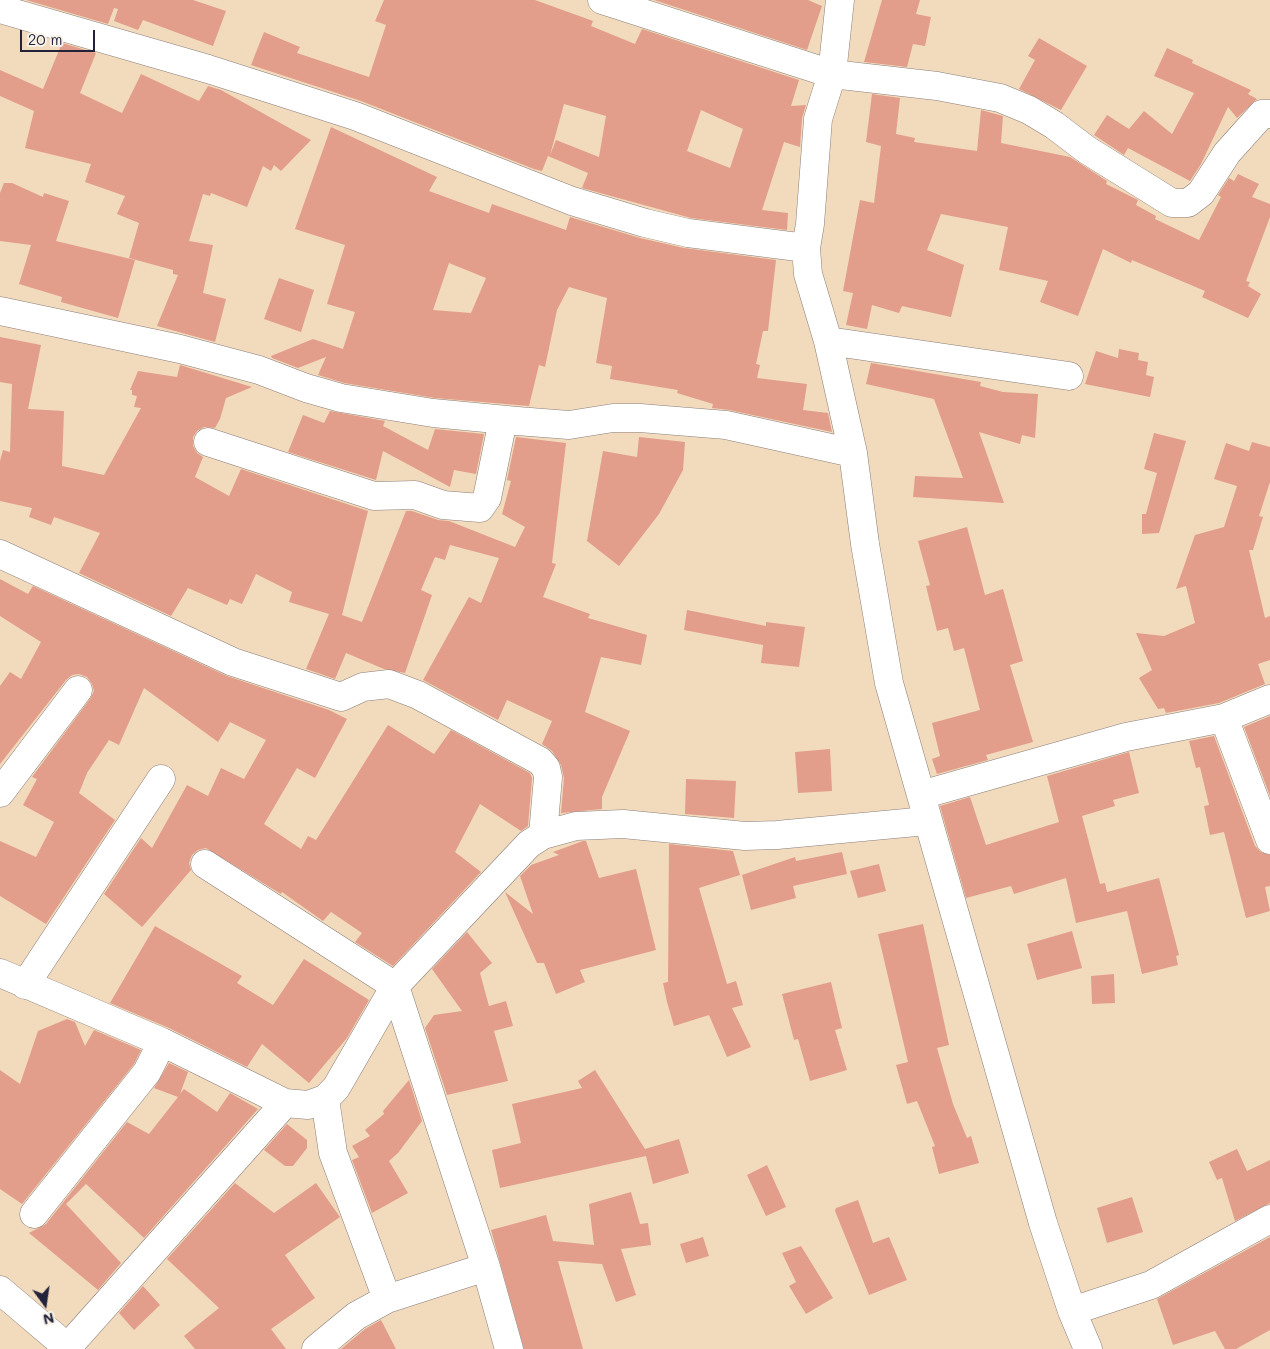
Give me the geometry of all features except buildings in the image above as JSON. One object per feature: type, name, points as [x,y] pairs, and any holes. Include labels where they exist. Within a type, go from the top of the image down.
[{"type":"street","points":[[602,0],[832,74],[937,86],[1000,98],[1029,110],[1054,125],[1087,150],[1172,203],[1188,203],[1201,193],[1227,153],[1262,114],[1270,114]]},
{"type":"street","points":[[840,0],[832,74],[818,119],[810,224],[806,248],[808,274],[828,341],[853,453],[865,544],[889,683],[1043,1223],[1072,1311],[1088,1349]]},
{"type":"street","points":[[0,9],[208,69],[355,116],[572,201],[645,223],[688,233],[806,248]]},
{"type":"street","points":[[0,311],[180,349],[258,370],[297,386],[341,398],[433,413],[569,425],[613,418],[640,418],[726,425],[853,453]]},
{"type":"street","points":[[828,341],[1070,376]]},
{"type":"street","points":[[208,442],[374,496],[415,495],[443,505],[480,508],[487,498],[503,420]]},
{"type":"street","points":[[0,554],[233,662],[341,697],[363,687],[389,684],[418,695],[540,761],[546,768],[548,777],[543,835]]},
{"type":"street","points":[[0,793],[78,690]]},
{"type":"street","points":[[0,973],[24,985],[162,1042],[286,1103],[308,1105],[325,1100],[336,1088],[395,986],[529,844],[543,835],[576,826],[622,824],[745,836],[777,835],[924,808],[1126,737],[1224,718],[1270,699]]},
{"type":"street","points":[[1224,718],[1270,840]]},
{"type":"street","points":[[24,985],[161,779]]},
{"type":"street","points":[[205,864],[395,986],[486,1266],[509,1349]]},
{"type":"street","points":[[34,1214],[147,1072],[162,1042]]},
{"type":"street","points":[[325,1100],[333,1153],[387,1299]]},
{"type":"street","points":[[0,1290],[66,1348],[286,1103]]},
{"type":"street","points":[[1072,1311],[1151,1285],[1270,1219]]},
{"type":"street","points":[[316,1349],[356,1316],[387,1299],[486,1266]]}]
